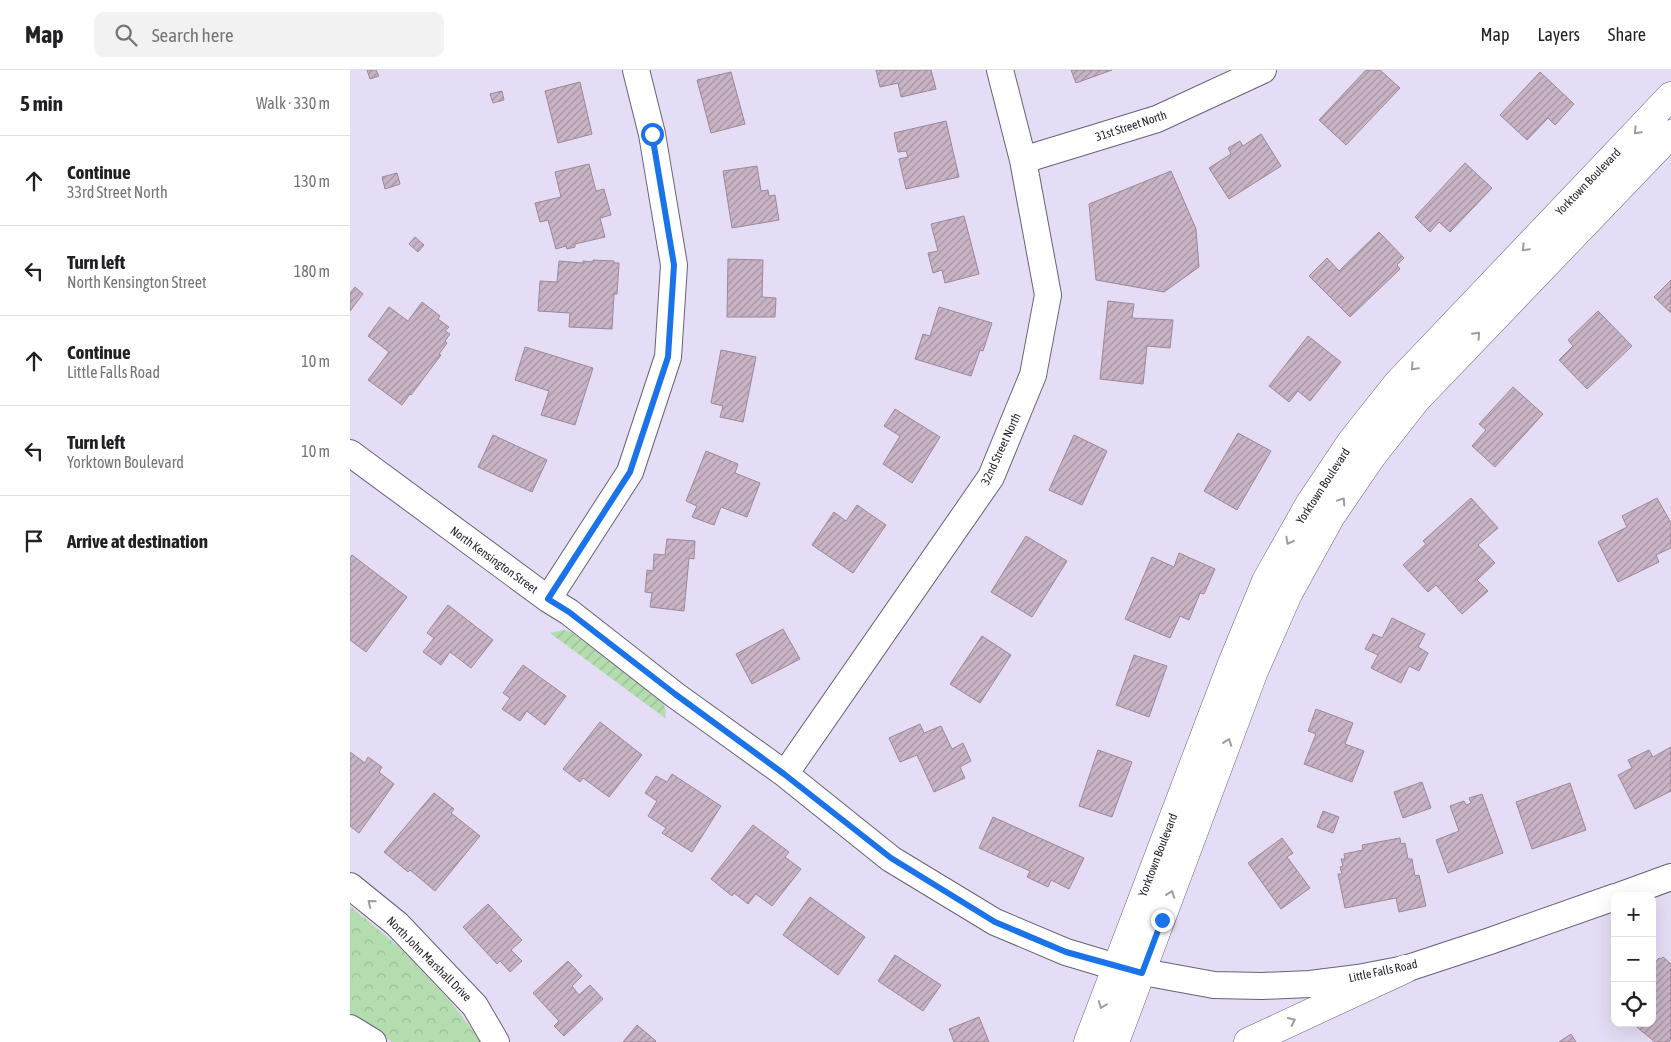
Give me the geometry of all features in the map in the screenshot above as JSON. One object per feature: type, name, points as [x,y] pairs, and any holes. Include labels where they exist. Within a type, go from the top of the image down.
[{"type":"street","points":[[548,599],[630,472],[668,357],[674,265],[652,134],[636,70]]},
{"type":"street","name":"32nd Street North","points":[[784,774],[990,477],[1033,375],[1048,295],[1023,160],[1000,70]]},
{"type":"street","name":"31st Street North","points":[[1023,160],[1157,119],[1263,70]]},
{"type":"street","name":"Yorktown Boulevard","points":[[1129,970],[1232,661],[1266,581],[1310,503],[1351,442],[1398,384],[1671,96]]},
{"type":"street","name":"Yorktown Boulevard","points":[[1129,970],[1288,594],[1331,516],[1372,456],[1416,400],[1671,134]]},
{"type":"street","name":"North Kensington Street","points":[[350,453],[548,599],[569,612],[675,694],[784,774],[891,858],[995,922],[1066,952],[1129,970]]},
{"type":"street","points":[[1630,892],[1671,877]]},
{"type":"street","name":"North John Marshall Drive","points":[[350,886],[397,924],[475,1006],[496,1042]]},
{"type":"street","name":"Little Falls Road","points":[[1129,970],[1214,985],[1310,984],[1358,978],[1405,969],[1611,898]]},
{"type":"street","points":[[1248,1042],[1405,969]]},
{"type":"street","points":[[1088,1042],[1129,970]]},
{"type":"street","points":[[1115,1042],[1129,970]]},
{"type":"street","points":[[350,1028],[373,1042]]},
{"type":"green space","points":[[564,630],[571,632],[657,696],[666,711],[665,718],[550,633]]},
{"type":"green space","points":[[350,906],[399,947],[450,1001],[482,1042],[392,1042],[350,1015]]},
{"type":"building","points":[[367,70],[376,70],[379,76],[370,79]]},
{"type":"building","points":[[876,70],[931,70],[936,89],[901,97],[898,83],[880,87]]},
{"type":"building","points":[[1071,70],[1112,70],[1076,83]]},
{"type":"building","points":[[1366,70],[1380,70],[1400,88],[1346,145],[1319,120]]},
{"type":"building","points":[[731,72],[745,124],[711,133],[697,80]]},
{"type":"building","points":[[1540,72],[1574,104],[1555,125],[1548,118],[1527,140],[1500,115]]},
{"type":"building","points":[[580,82],[592,134],[558,143],[545,91]]},
{"type":"building","points":[[502,91],[504,100],[493,103],[490,94]]},
{"type":"building","points":[[946,121],[959,177],[906,189],[899,159],[908,157],[906,151],[898,152],[894,133]]},
{"type":"building","points":[[1261,134],[1281,166],[1229,199],[1209,168],[1231,154],[1228,148],[1240,141],[1243,146]]},
{"type":"building","points":[[1465,163],[1492,188],[1450,232],[1439,222],[1430,232],[1415,217]]},
{"type":"building","points":[[589,164],[596,191],[604,189],[611,215],[600,218],[605,237],[575,244],[575,247],[567,249],[566,246],[556,249],[548,220],[540,222],[535,203],[561,197],[555,172]]},
{"type":"building","points":[[757,166],[761,191],[768,190],[769,196],[775,195],[779,220],[732,228],[723,171]]},
{"type":"building","points":[[1171,171],[1196,229],[1199,267],[1164,292],[1096,280],[1089,204]]},
{"type":"building","points":[[397,173],[400,184],[385,189],[382,177]]},
{"type":"building","points":[[964,216],[979,274],[945,283],[942,270],[933,273],[928,253],[938,251],[931,224]]},
{"type":"building","points":[[1379,232],[1404,258],[1397,265],[1400,269],[1350,317],[1309,276],[1327,258],[1339,271]]},
{"type":"building","points":[[415,237],[424,245],[418,252],[409,244]]},
{"type":"building","points":[[728,259],[763,260],[762,297],[776,298],[775,317],[727,317]]},
{"type":"building","points":[[593,260],[619,263],[617,294],[614,294],[612,329],[569,327],[570,313],[538,311],[540,281],[557,282],[559,261],[583,263],[583,261],[593,262]]},
{"type":"building","points":[[1671,280],[1671,313],[1654,297]]},
{"type":"building","points":[[355,287],[363,294],[350,311],[350,293]]},
{"type":"building","points":[[1108,301],[1134,304],[1132,318],[1173,320],[1170,348],[1147,346],[1143,384],[1100,379]]},
{"type":"building","points":[[422,302],[440,316],[438,319],[449,327],[445,331],[450,334],[445,341],[447,343],[439,354],[441,355],[402,405],[368,380],[389,352],[368,336],[389,307],[408,321]]},
{"type":"building","points":[[939,307],[992,323],[983,351],[980,350],[971,376],[915,359],[923,334],[930,336]]},
{"type":"building","points":[[1598,311],[1632,346],[1587,389],[1559,360],[1573,346],[1568,340]]},
{"type":"building","points":[[1308,336],[1341,362],[1310,401],[1298,391],[1289,402],[1269,386]]},
{"type":"building","points":[[525,347],[593,368],[575,425],[541,415],[549,391],[515,380]]},
{"type":"building","points":[[721,350],[756,357],[743,422],[720,417],[723,406],[711,403]]},
{"type":"building","points":[[1513,387],[1543,414],[1495,467],[1472,446],[1486,430],[1479,424]]},
{"type":"building","points":[[895,409],[940,437],[912,483],[883,464],[900,436],[884,426]]},
{"type":"building","points":[[1238,433],[1271,451],[1237,510],[1204,491]]},
{"type":"building","points":[[493,435],[547,460],[532,492],[478,467]]},
{"type":"building","points":[[1074,435],[1107,451],[1082,505],[1049,490]]},
{"type":"building","points":[[706,451],[738,464],[735,473],[760,483],[747,517],[721,507],[714,525],[692,517],[697,506],[686,501]]},
{"type":"building","points":[[1471,498],[1498,528],[1478,545],[1495,563],[1477,580],[1488,591],[1462,614],[1436,585],[1428,592],[1403,565],[1426,544],[1423,541]]},
{"type":"building","points":[[1657,498],[1671,523],[1671,548],[1656,555],[1659,562],[1618,582],[1598,542],[1627,527],[1622,516]]},
{"type":"building","points":[[857,505],[886,525],[853,573],[812,545],[834,512],[846,521]]},
{"type":"building","points":[[1026,536],[1067,561],[1032,617],[991,592]]},
{"type":"building","points":[[667,539],[695,541],[694,559],[689,558],[684,611],[650,607],[652,593],[645,592],[647,570],[653,571],[654,554],[665,555]]},
{"type":"building","points":[[1179,553],[1215,569],[1204,594],[1200,593],[1189,620],[1180,616],[1170,638],[1125,619],[1152,557],[1174,567]]},
{"type":"building","points":[[352,555],[407,597],[366,652],[350,640],[350,558]]},
{"type":"building","points":[[448,605],[493,640],[471,668],[450,652],[441,665],[423,652],[434,638],[427,633]]},
{"type":"building","points":[[1392,618],[1425,634],[1418,647],[1428,653],[1419,671],[1409,666],[1401,683],[1371,668],[1378,655],[1365,649],[1373,634],[1382,638]]},
{"type":"building","points":[[783,629],[800,659],[752,684],[736,654]]},
{"type":"building","points":[[982,636],[1011,655],[980,703],[950,684]]},
{"type":"building","points":[[1134,655],[1167,666],[1149,717],[1116,705]]},
{"type":"building","points":[[523,665],[566,696],[545,725],[527,711],[520,721],[502,709],[510,698],[503,693]]},
{"type":"building","points":[[1316,709],[1353,723],[1345,744],[1364,751],[1352,782],[1304,764],[1316,734],[1308,731]]},
{"type":"building","points":[[600,722],[642,755],[609,797],[583,778],[580,782],[563,769]]},
{"type":"building","points":[[920,724],[924,733],[941,726],[952,749],[963,743],[971,761],[960,767],[965,778],[934,792],[917,755],[900,762],[889,738]]},
{"type":"building","points":[[1671,747],[1671,791],[1635,809],[1618,775],[1632,768],[1628,760],[1649,750],[1653,757]]},
{"type":"building","points":[[1098,750],[1132,762],[1112,817],[1079,806]]},
{"type":"building","points":[[350,752],[365,763],[368,757],[382,767],[379,772],[394,784],[359,833],[350,826]]},
{"type":"building","points":[[672,774],[721,806],[692,852],[662,833],[666,828],[648,816],[657,801],[645,793],[656,776],[667,782]]},
{"type":"building","points":[[1422,782],[1431,808],[1403,818],[1394,792]]},
{"type":"building","points":[[1570,783],[1586,830],[1532,849],[1516,802]]},
{"type":"building","points":[[434,793],[454,809],[451,813],[480,836],[435,891],[384,852]]},
{"type":"building","points":[[1482,794],[1503,853],[1448,873],[1436,840],[1459,831],[1450,806],[1464,801],[1466,805],[1471,803],[1469,798]]},
{"type":"building","points":[[1323,811],[1339,817],[1333,833],[1317,827]]},
{"type":"building","points":[[993,817],[1084,858],[1069,889],[1051,880],[1048,887],[1027,877],[1030,871],[979,848]]},
{"type":"building","points":[[753,825],[789,852],[785,857],[801,869],[772,906],[756,894],[748,904],[734,893],[732,896],[711,879]]},
{"type":"building","points":[[1282,838],[1293,853],[1287,857],[1310,888],[1281,909],[1248,863]]},
{"type":"building","points":[[1400,838],[1401,844],[1405,843],[1408,859],[1412,859],[1415,876],[1419,875],[1426,906],[1399,912],[1396,898],[1345,908],[1338,874],[1342,874],[1340,867],[1343,866],[1341,859],[1345,859],[1344,854],[1363,850],[1362,845]]},
{"type":"building","points":[[810,897],[865,937],[838,975],[783,935]]},
{"type":"building","points":[[488,904],[522,940],[511,950],[522,961],[510,972],[500,961],[497,964],[463,927]]},
{"type":"building","points":[[895,955],[941,985],[923,1011],[878,981]]},
{"type":"building","points":[[1663,957],[1671,964],[1671,1039],[1669,1042],[1655,1042],[1637,1027],[1656,1027],[1656,962],[1659,958]]},
{"type":"building","points":[[568,961],[582,976],[572,986],[579,995],[590,985],[603,999],[564,1036],[554,1026],[559,1021],[533,993]]},
{"type":"building","points":[[979,1017],[989,1042],[954,1042],[949,1029]]},
{"type":"building","points":[[637,1025],[656,1041],[623,1042]]},
{"type":"building","points":[[1571,1034],[1576,1042],[1559,1042]]},
{"type":"route","points":[[652,134],[674,265],[668,357],[630,472],[548,599],[569,612],[675,694],[784,774],[891,858],[995,922],[1066,952],[1142,973],[1162,920]]}]
